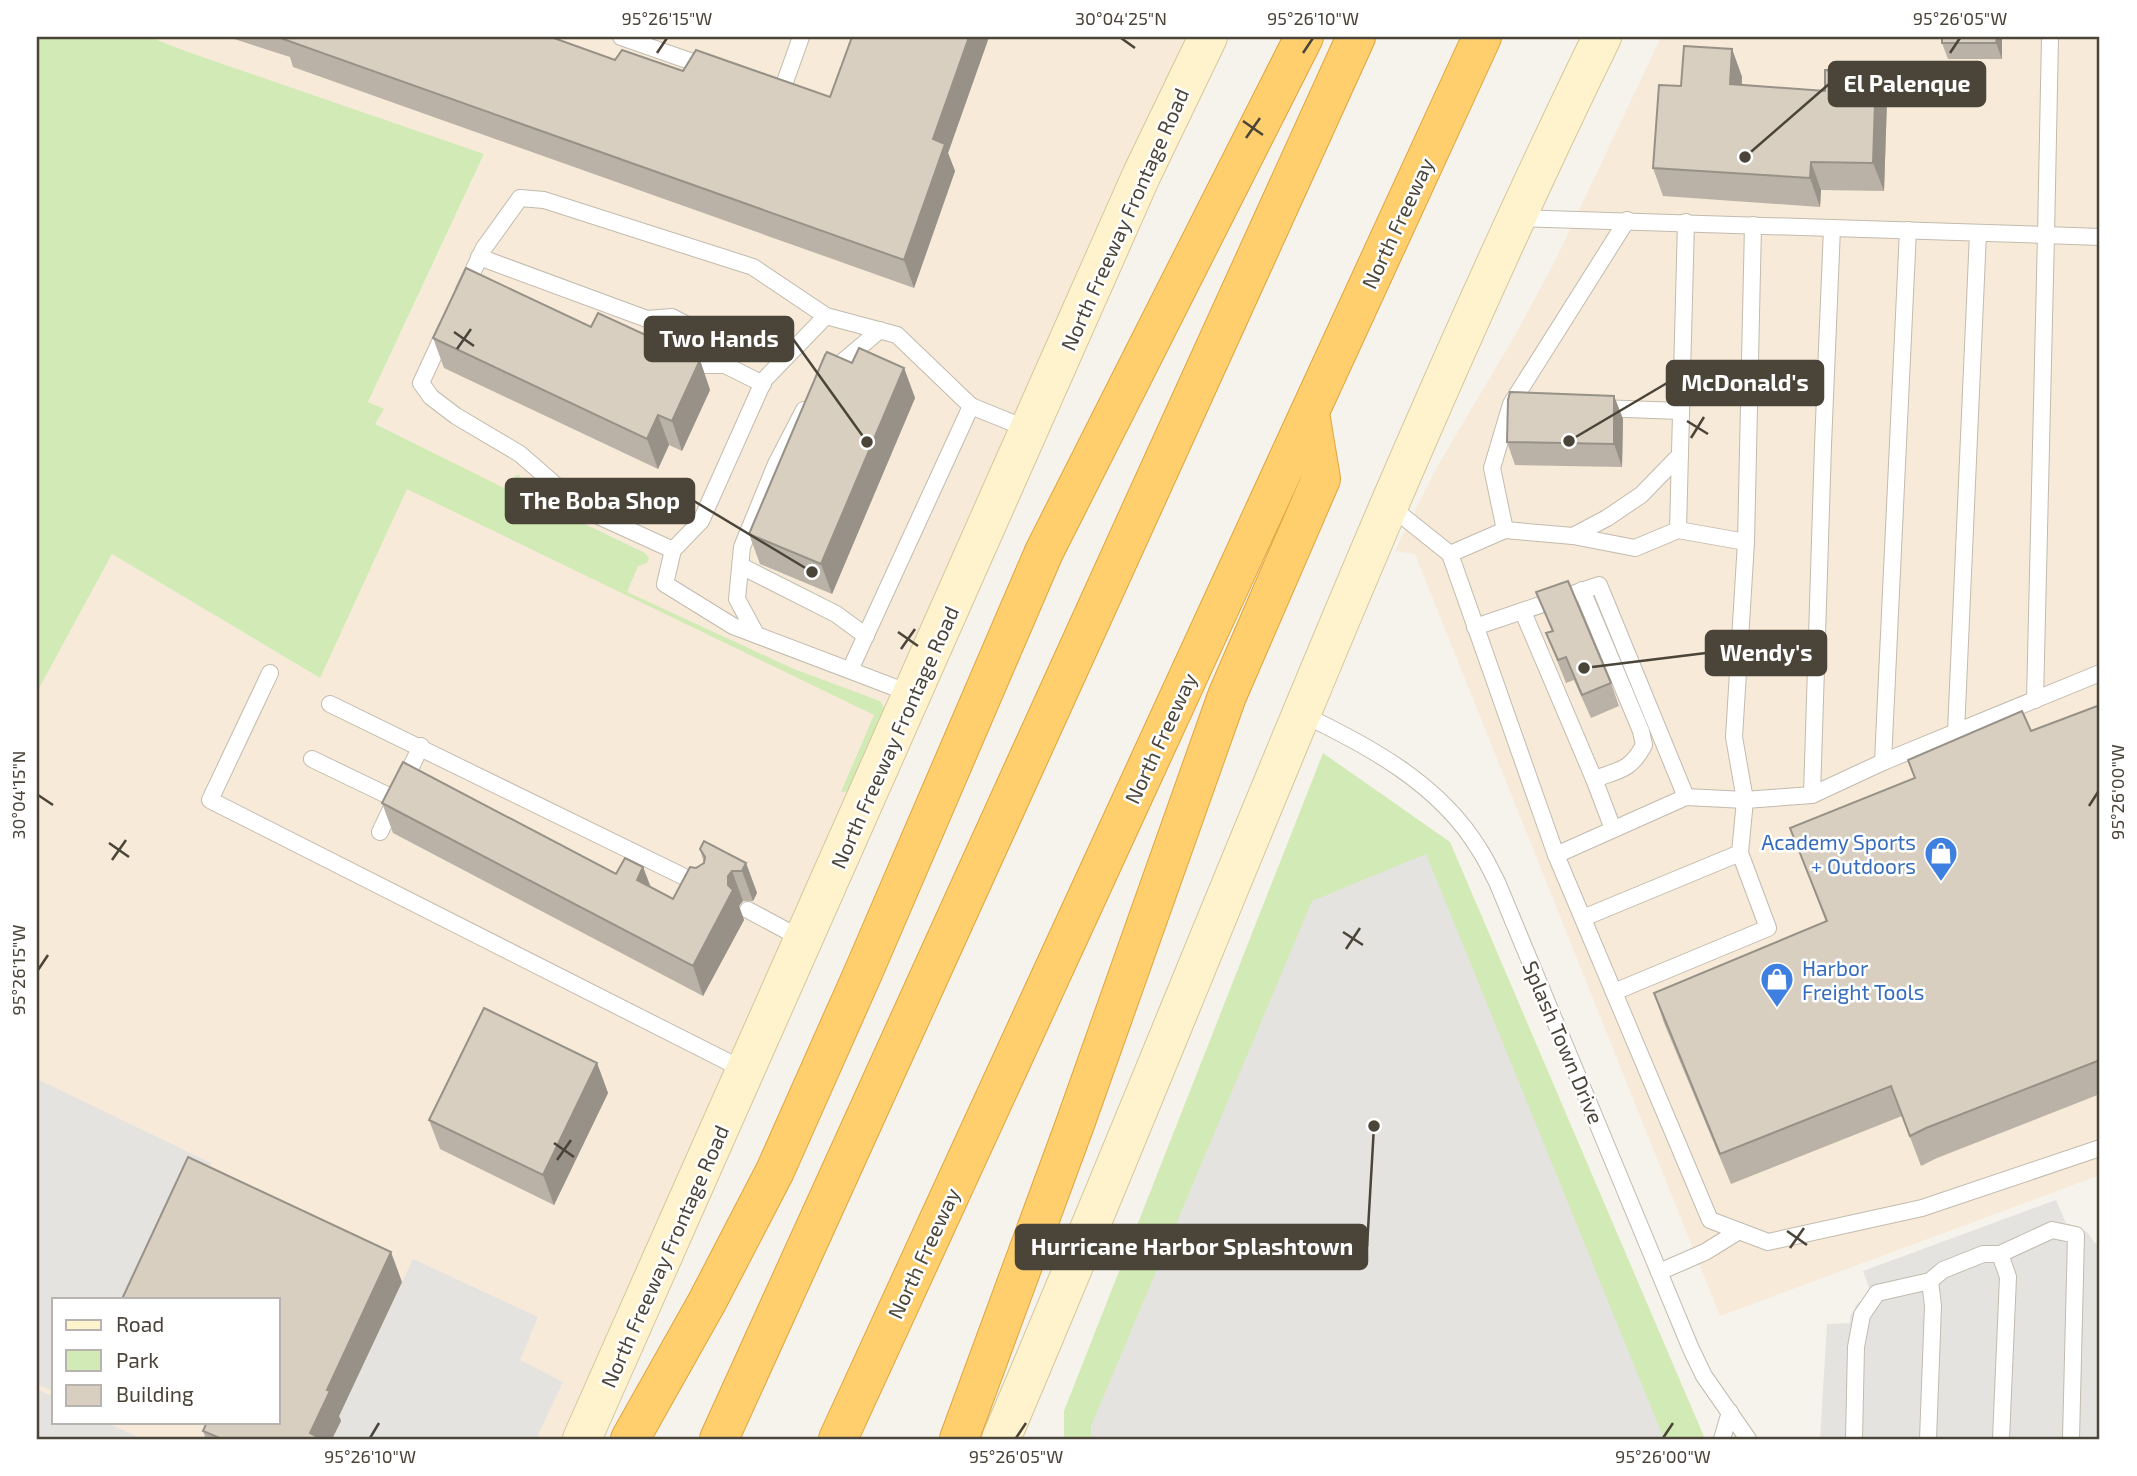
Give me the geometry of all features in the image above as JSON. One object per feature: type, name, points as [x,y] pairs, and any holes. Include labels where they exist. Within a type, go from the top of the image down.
[{"type":"highway","points":[[630,1439],[706,1303],[775,1171],[863,974],[1044,552],[1304,37]]},
{"type":"highway","points":[[719,1439],[1356,37]]},
{"type":"highway","name":"North Freeway","points":[[838,1439],[1482,37]]},
{"type":"highway","points":[[958,1439],[1075,1124],[1227,696],[1321,479],[1310,413]]},
{"type":"main road","name":"North Freeway Frontage Road","points":[[582,1439],[1143,174],[1208,37]]},
{"type":"main road","points":[[1001,1439],[1065,1290],[1300,713],[1516,218],[1602,37]]},
{"type":"lane","points":[[621,37],[719,72]]},
{"type":"lane","points":[[757,85],[781,93],[801,37]]},
{"type":"lane","points":[[2035,700],[2050,37]]},
{"type":"lane","points":[[673,550],[583,509],[520,454],[456,416],[431,397],[421,383],[484,247],[520,198],[544,200],[753,267],[826,316],[897,335],[971,406],[1030,430]]},
{"type":"lane","points":[[1516,218],[2100,237]]},
{"type":"lane","points":[[1505,530],[1492,468],[1517,405],[1627,220]]},
{"type":"lane","points":[[1678,530],[1686,222]]},
{"type":"lane","points":[[1614,992],[1768,928],[1740,853],[1745,800],[1734,737],[1746,542],[1753,225]]},
{"type":"lane","points":[[1812,795],[1822,445],[1832,228]]},
{"type":"lane","points":[[1883,762],[1908,230]]},
{"type":"lane","points":[[1956,732],[1978,233]]},
{"type":"lane","points":[[479,257],[648,326],[672,317],[712,338],[725,365]]},
{"type":"lane","points":[[826,316],[763,384],[701,521],[673,550],[665,584],[733,626],[913,694]]},
{"type":"lane","points":[[825,382],[841,363],[880,330]]},
{"type":"lane","points":[[690,365],[725,365],[763,384]]},
{"type":"lane","points":[[756,634],[737,599],[742,547],[776,464],[809,400]]},
{"type":"lane","points":[[850,670],[971,406]]},
{"type":"lane","points":[[1589,407],[1680,411]]},
{"type":"lane","points":[[1573,536],[1641,495],[1680,455]]},
{"type":"lane","points":[[1390,506],[1450,554],[1556,855],[1710,1220],[1768,1242],[1922,1208],[2100,1148]]},
{"type":"lane","points":[[1450,554],[1505,530],[1573,536],[1635,548],[1678,530],[1746,542]]},
{"type":"lane","points":[[741,566],[836,614],[866,636]]},
{"type":"lane","points":[[1475,627],[1598,585],[1686,797]]},
{"type":"lane","points":[[1582,590],[1644,744],[1635,762],[1594,779]]},
{"type":"lane","points":[[1523,612],[1613,829]]},
{"type":"lane","points":[[270,673],[210,800],[746,1071]]},
{"type":"lane","points":[[1556,855],[1686,797],[1745,800],[1812,795],[1883,762],[2100,673]]},
{"type":"lane","points":[[330,704],[421,746],[706,888]]},
{"type":"lane","name":"Splash Town Drive","points":[[1300,713],[1352,738],[1406,773],[1452,815],[1478,847],[1497,882],[1700,1367],[1748,1439]]},
{"type":"lane","points":[[380,832],[421,746]]},
{"type":"lane","points":[[312,759],[396,799]]},
{"type":"lane","points":[[1583,918],[1740,853]]},
{"type":"lane","points":[[748,911],[804,940]]},
{"type":"lane","points":[[1854,1439],[1856,1347],[1862,1315],[1877,1293],[1930,1281],[1943,1270],[1983,1254],[2000,1254],[2052,1230],[2076,1235],[2070,1439]]},
{"type":"lane","points":[[1659,1272],[1705,1252],[1739,1231]]},
{"type":"lane","points":[[2000,1254],[2008,1277],[2001,1439]]},
{"type":"lane","points":[[1928,1439],[1933,1306],[1930,1281]]},
{"type":"lane","points":[[1722,1439],[1730,1412]]},
{"type":"shaded area","points":[[149,37],[1185,37],[567,1439],[37,1439],[37,692],[112,554],[319,678],[423,450],[375,424],[368,402],[484,155]]},
{"type":"shaded area","points":[[1661,37],[2100,37],[2100,1175],[1720,1316],[1415,554],[1395,551],[1437,467],[1514,337],[1555,261]]},
{"type":"shaded area","points":[[1426,854],[1664,1439],[1091,1439],[1091,1426],[1312,901]]},
{"type":"shaded area","points":[[37,1079],[211,1163],[146,1298],[52,1298],[52,1391],[37,1384]]},
{"type":"shaded area","points":[[2056,1200],[2066,1223],[2087,1232],[2095,1243],[2100,1244],[2100,1439],[1820,1439],[1827,1324],[1850,1323],[1857,1304],[1871,1293],[1863,1271]]},
{"type":"shaded area","points":[[413,1259],[538,1317],[520,1360],[563,1382],[536,1439],[332,1439],[341,1421],[337,1420]]},
{"type":"shaded area","points":[[37,1389],[52,1396],[52,1424],[110,1424],[142,1439],[37,1439]]},
{"type":"green space","points":[[37,37],[149,37],[484,154],[368,402],[384,409],[375,424],[508,490],[516,475],[519,475],[534,498],[543,504],[645,553],[649,558],[647,563],[638,566],[627,592],[794,669],[880,701],[884,708],[886,734],[851,791],[841,792],[874,715],[407,489],[320,678],[112,554],[37,692]]},
{"type":"green space","points":[[1323,753],[1450,842],[1705,1439],[1064,1439],[1064,1411]]},
{"type":"building","points":[[551,37],[615,60],[622,50],[683,71],[696,50],[830,97],[852,37],[969,37],[933,139],[945,144],[904,260],[283,39]]},
{"type":"building","points":[[1942,37],[1997,37],[1996,43],[1942,43]]},
{"type":"building","points":[[1684,46],[1732,49],[1730,84],[1825,91],[1825,70],[1876,71],[1873,163],[1811,162],[1810,178],[1653,168],[1659,85],[1681,86]]},
{"type":"building","points":[[466,268],[591,327],[598,313],[700,360],[672,421],[658,415],[647,439],[433,338]]},
{"type":"building","points":[[859,348],[904,368],[821,564],[749,534],[825,355],[827,352],[852,363]]},
{"type":"building","points":[[1510,392],[1614,396],[1614,444],[1507,442]]},
{"type":"building","points":[[1568,581],[1611,683],[1582,695],[1566,657],[1558,660],[1546,633],[1553,631],[1536,592]]},
{"type":"building","points":[[2100,705],[2100,1060],[1910,1136],[1891,1086],[1720,1154],[1654,993],[1827,921],[1790,828],[1915,778],[1908,760],[2022,711],[2031,731]]},
{"type":"building","points":[[403,762],[616,874],[625,858],[643,867],[637,880],[673,899],[690,867],[696,868],[704,863],[705,857],[700,849],[704,841],[746,863],[742,871],[732,871],[728,876],[728,885],[733,890],[693,966],[382,803]]},
{"type":"building","points":[[484,1008],[597,1063],[543,1175],[429,1120]]},
{"type":"building","points":[[188,1157],[391,1252],[327,1390],[330,1391],[310,1433],[318,1437],[317,1439],[222,1439],[203,1431],[206,1424],[280,1424],[280,1298],[122,1298]]},
{"type":"place","name":"El Palenque","points":[[1745,157]]},
{"type":"place","name":"McDonald's","points":[[1569,441]]},
{"type":"place","name":"Two Hands","points":[[867,442]]},
{"type":"place","name":"The Boba Shop","points":[[812,572]]},
{"type":"place","name":"Wendy's","points":[[1584,668]]},
{"type":"place","name":"Academy Sports + Outdoors","points":[[1941,883]]},
{"type":"place","name":"Harbor Freight Tools","points":[[1777,1009]]},
{"type":"place","name":"Hurricane Harbor Splashtown","points":[[1374,1126]]}]
